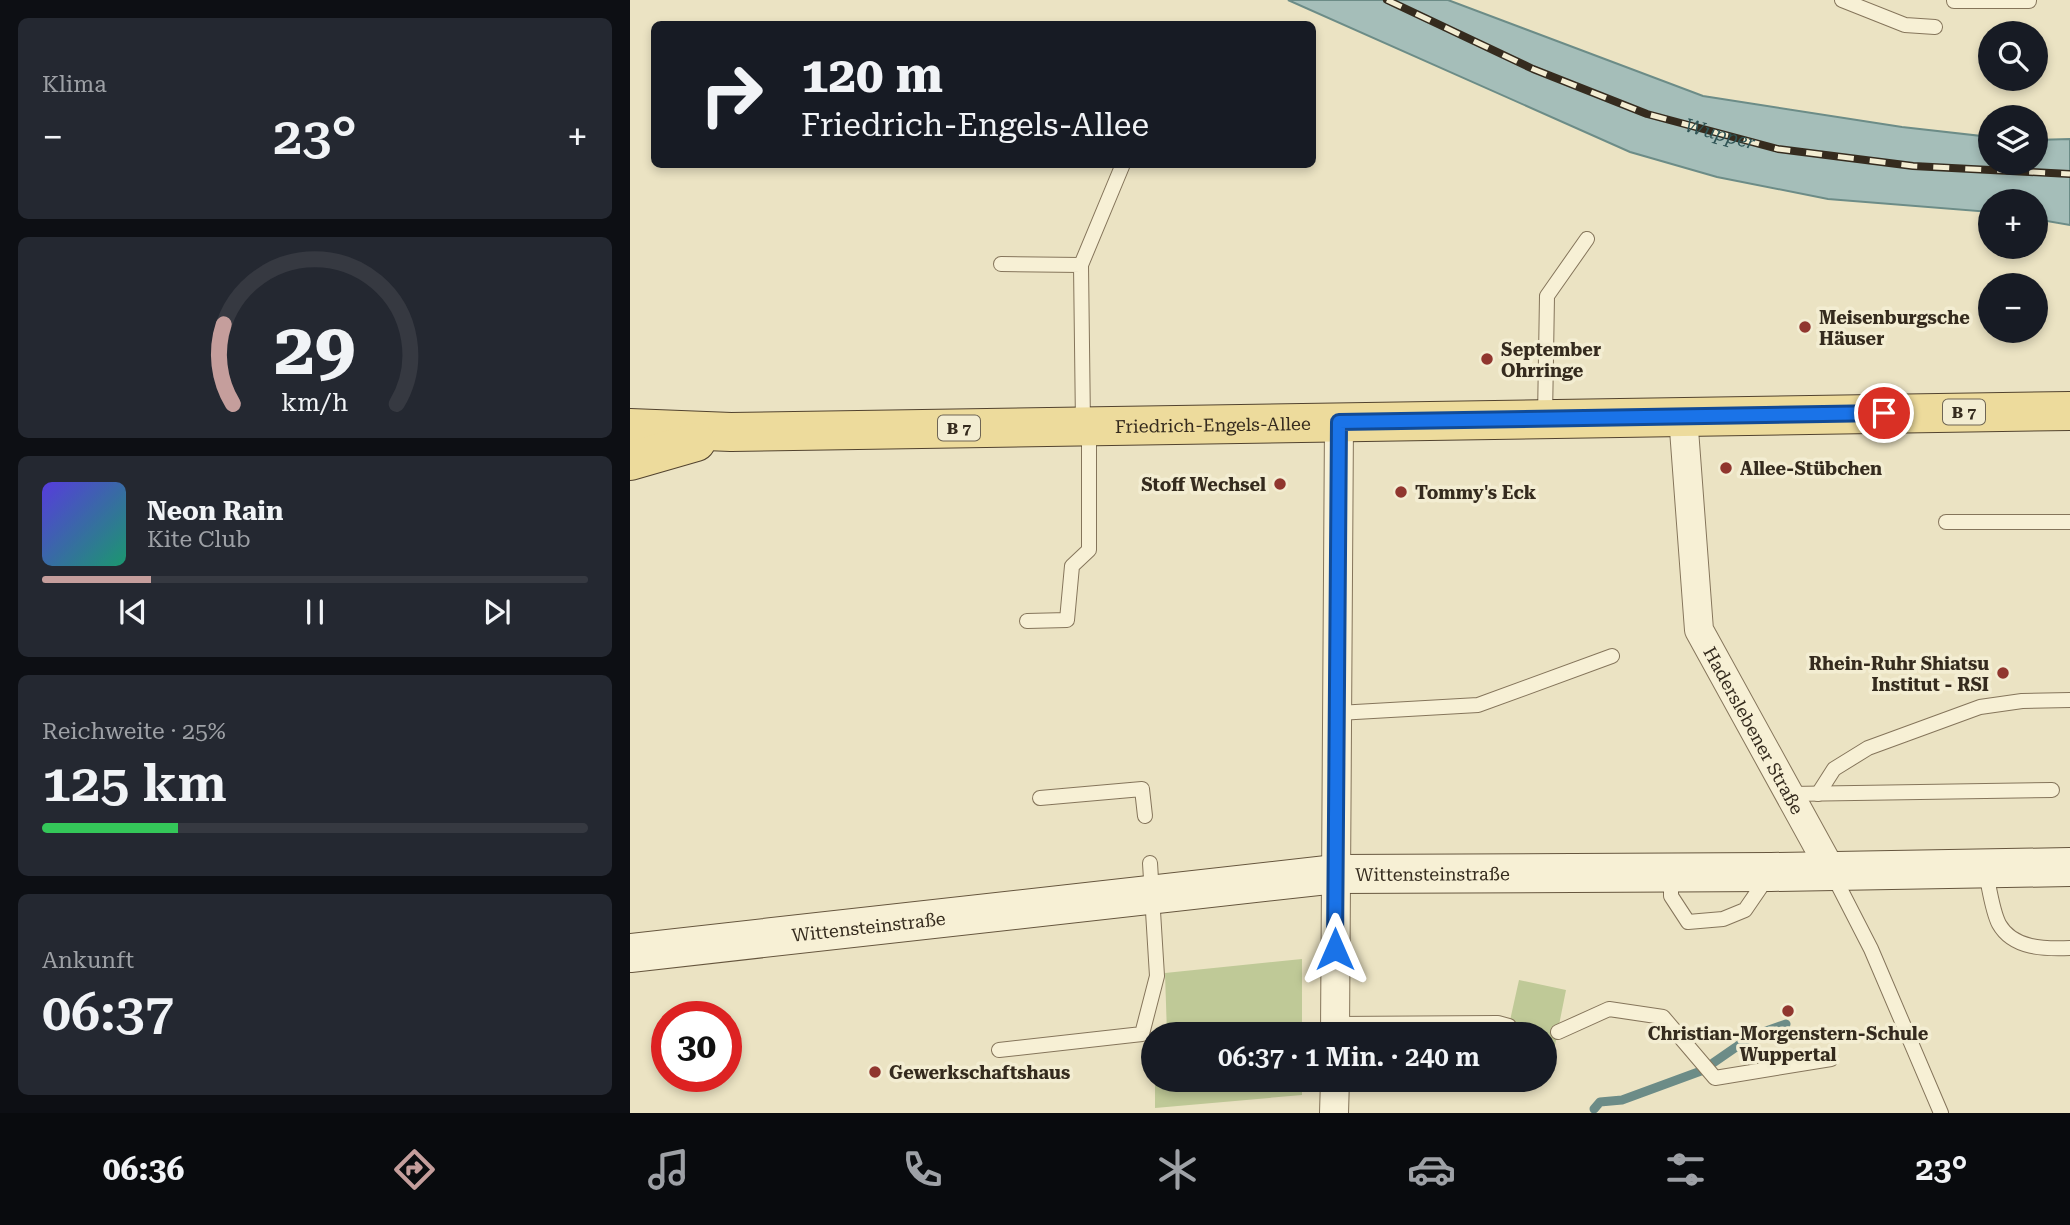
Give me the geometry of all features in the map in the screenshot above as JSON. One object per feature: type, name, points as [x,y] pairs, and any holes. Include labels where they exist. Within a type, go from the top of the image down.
[{"type":"main road","name":"Friedrich-Engels-Allee","points":[[630,428],[732,432],[2070,411]]},
{"type":"main road","name":"Friedrich-Engels-Allee","points":[[630,461],[732,432]]},
{"type":"street","name":"Haderslebener Straße","points":[[1683,416],[1699,630],[1831,870]]},
{"type":"street","points":[[1335,1022],[1339,422]]},
{"type":"street","name":"Wittensteinstraße","points":[[630,953],[1151,879],[1336,874],[1771,872],[2070,867]]},
{"type":"street","points":[[1334,1113],[1335,1092]]},
{"type":"lane","points":[[1842,0],[1905,24],[1935,27]]},
{"type":"lane","points":[[1954,1],[2029,1]]},
{"type":"lane","points":[[1027,621],[1068,620],[1072,566],[1089,550],[1081,265],[1121,168]]},
{"type":"lane","points":[[1545,418],[1547,296],[1587,239]]},
{"type":"lane","points":[[1000,264],[1081,265]]},
{"type":"lane","points":[[1946,522],[2070,522]]},
{"type":"lane","points":[[1338,713],[1478,705],[1612,656]]},
{"type":"lane","points":[[1818,794],[1834,769],[1868,748],[1980,708],[2022,701],[2070,701]]},
{"type":"lane","points":[[1040,798],[1142,789],[1145,816]]},
{"type":"lane","points":[[1790,794],[2052,790]]},
{"type":"lane","points":[[1984,868],[2000,925],[2016,941],[2042,949],[2070,948]]},
{"type":"lane","points":[[1831,870],[1871,949],[1941,1113]]},
{"type":"lane","points":[[1671,872],[1671,896],[1688,922],[1723,919],[1745,909],[1771,872]]},
{"type":"lane","points":[[999,1050],[1142,1034],[1157,976],[1151,879]]},
{"type":"lane","points":[[1558,1032],[1609,1009],[1663,1017],[1716,1078],[1831,1059]]},
{"type":"green space","points":[[1302,959],[1302,1022],[1167,1022],[1165,973]]},
{"type":"green space","points":[[1519,980],[1566,990],[1557,1035],[1557,1022],[1510,1022]]},
{"type":"green space","points":[[1155,1092],[1302,1092],[1302,1095],[1155,1108]]},
{"type":"water","name":"Wupper","points":[[1288,0],[1448,0],[1703,96],[1902,127],[1978,136],[1978,175],[2048,175],[2048,140],[2070,139],[2070,225],[2048,221],[2048,189],[1978,189],[1978,211],[1828,199],[1717,177],[1630,152]]},
{"type":"waterway","points":[[1713,1063],[1752,1036],[1786,1024]]},
{"type":"waterway","points":[[1594,1109],[1600,1102],[1622,1100],[1701,1071]]},
{"type":"railway","points":[[1387,0],[1533,69],[1647,114],[1778,149],[1913,166],[2070,174]]},
{"type":"place","name":"Meisenburgsche Häuser","points":[[1805,327]]},
{"type":"place","name":"September Ohrringe","points":[[1487,359]]},
{"type":"place","name":"Allee-Stübchen","points":[[1726,468]]},
{"type":"place","name":"Stoff Wechsel","points":[[1280,484]]},
{"type":"place","name":"Tommy's Eck","points":[[1401,492]]},
{"type":"place","name":"Rhein-Ruhr Shiatsu Institut - RSI","points":[[2003,673]]},
{"type":"place","name":"Christian-Morgenstern-Schule Wuppertal","points":[[1788,1011]]},
{"type":"place","name":"Gewerkschaftshaus","points":[[875,1072]]},
{"type":"route","points":[[1335,949],[1339,422],[1884,413]]}]
